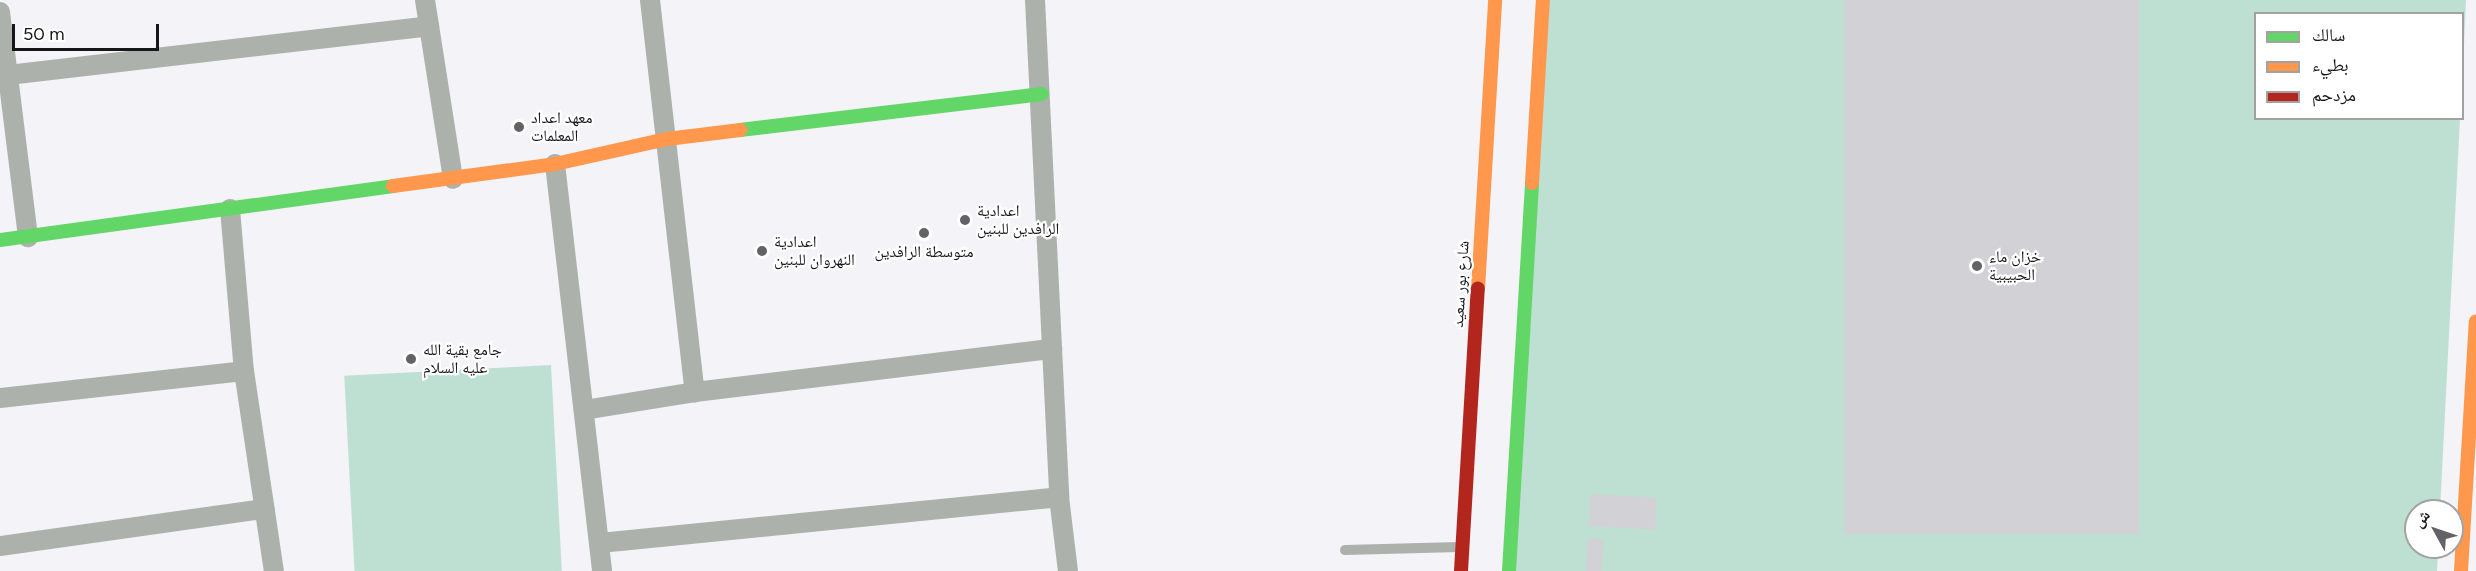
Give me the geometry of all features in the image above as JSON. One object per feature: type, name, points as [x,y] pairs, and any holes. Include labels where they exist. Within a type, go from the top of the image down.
[{"type":"street","points":[[425,0],[453,179]]},
{"type":"street","points":[[1035,0],[1042,94],[1059,497],[1068,571]]},
{"type":"street","name":"شارع بور سعيد","points":[[1461,571],[1495,0]]},
{"type":"street","points":[[1509,571],[1543,0]]},
{"type":"street","points":[[656,1],[667,139],[695,392]]},
{"type":"street","points":[[0,12],[28,237]]},
{"type":"street","points":[[8,75],[429,26]]},
{"type":"street","points":[[0,240],[555,164],[667,139],[1042,94]]},
{"type":"street","points":[[555,164],[602,571]]},
{"type":"street","points":[[230,209],[244,371],[274,571]]},
{"type":"street","points":[[2461,571],[2476,321]]},
{"type":"street","points":[[584,410],[695,392],[1052,348]]},
{"type":"street","points":[[0,398],[244,371]]},
{"type":"street","points":[[1466,478],[1514,483]]},
{"type":"street","points":[[600,543],[1059,497]]},
{"type":"street","points":[[0,546],[264,509]]},
{"type":"lane","points":[[1344,550],[1462,546]]},
{"type":"green space","points":[[1543,0],[2466,0],[2464,45],[2464,12],[2254,12],[2254,120],[2460,120],[2441,499],[2404,499],[2404,559],[2438,559],[2437,571],[1508,571]]},
{"type":"green space","points":[[551,365],[562,571],[355,571],[344,376]]},
{"type":"building","name":"خزان ماء الحبيبية","points":[[1844,0],[2139,0],[2139,534],[1844,534]]},
{"type":"building","points":[[1590,494],[1657,498],[1655,529],[1588,526]]},
{"type":"building","points":[[1588,538],[1604,539],[1602,571],[1586,571]]},
{"type":"traffic: fast","points":[[740,130],[1042,94]]},
{"type":"traffic: fast","points":[[1509,571],[1532,183]]},
{"type":"traffic: fast","points":[[0,240],[393,186]]},
{"type":"traffic: slow","points":[[1478,289],[1495,0]]},
{"type":"traffic: slow","points":[[1532,183],[1543,0]]},
{"type":"traffic: slow","points":[[393,186],[555,164],[667,139],[740,130]]},
{"type":"traffic: slow","points":[[2461,571],[2476,321]]},
{"type":"traffic: jam","points":[[1461,571],[1478,289]]},
{"type":"place","name":"معهد اعداد المعلمات","points":[[519,127]]},
{"type":"place","name":"اعدادية الرافدين للبنين","points":[[965,220]]},
{"type":"place","name":"متوسطة الرافدين","points":[[924,233]]},
{"type":"place","name":"اعدادية النهروان للبنين","points":[[762,251]]},
{"type":"place","name":"خزان ماء الحبيبية","points":[[1977,266]]},
{"type":"place","name":"جامع بقية الله عليه السلام","points":[[411,359]]}]
